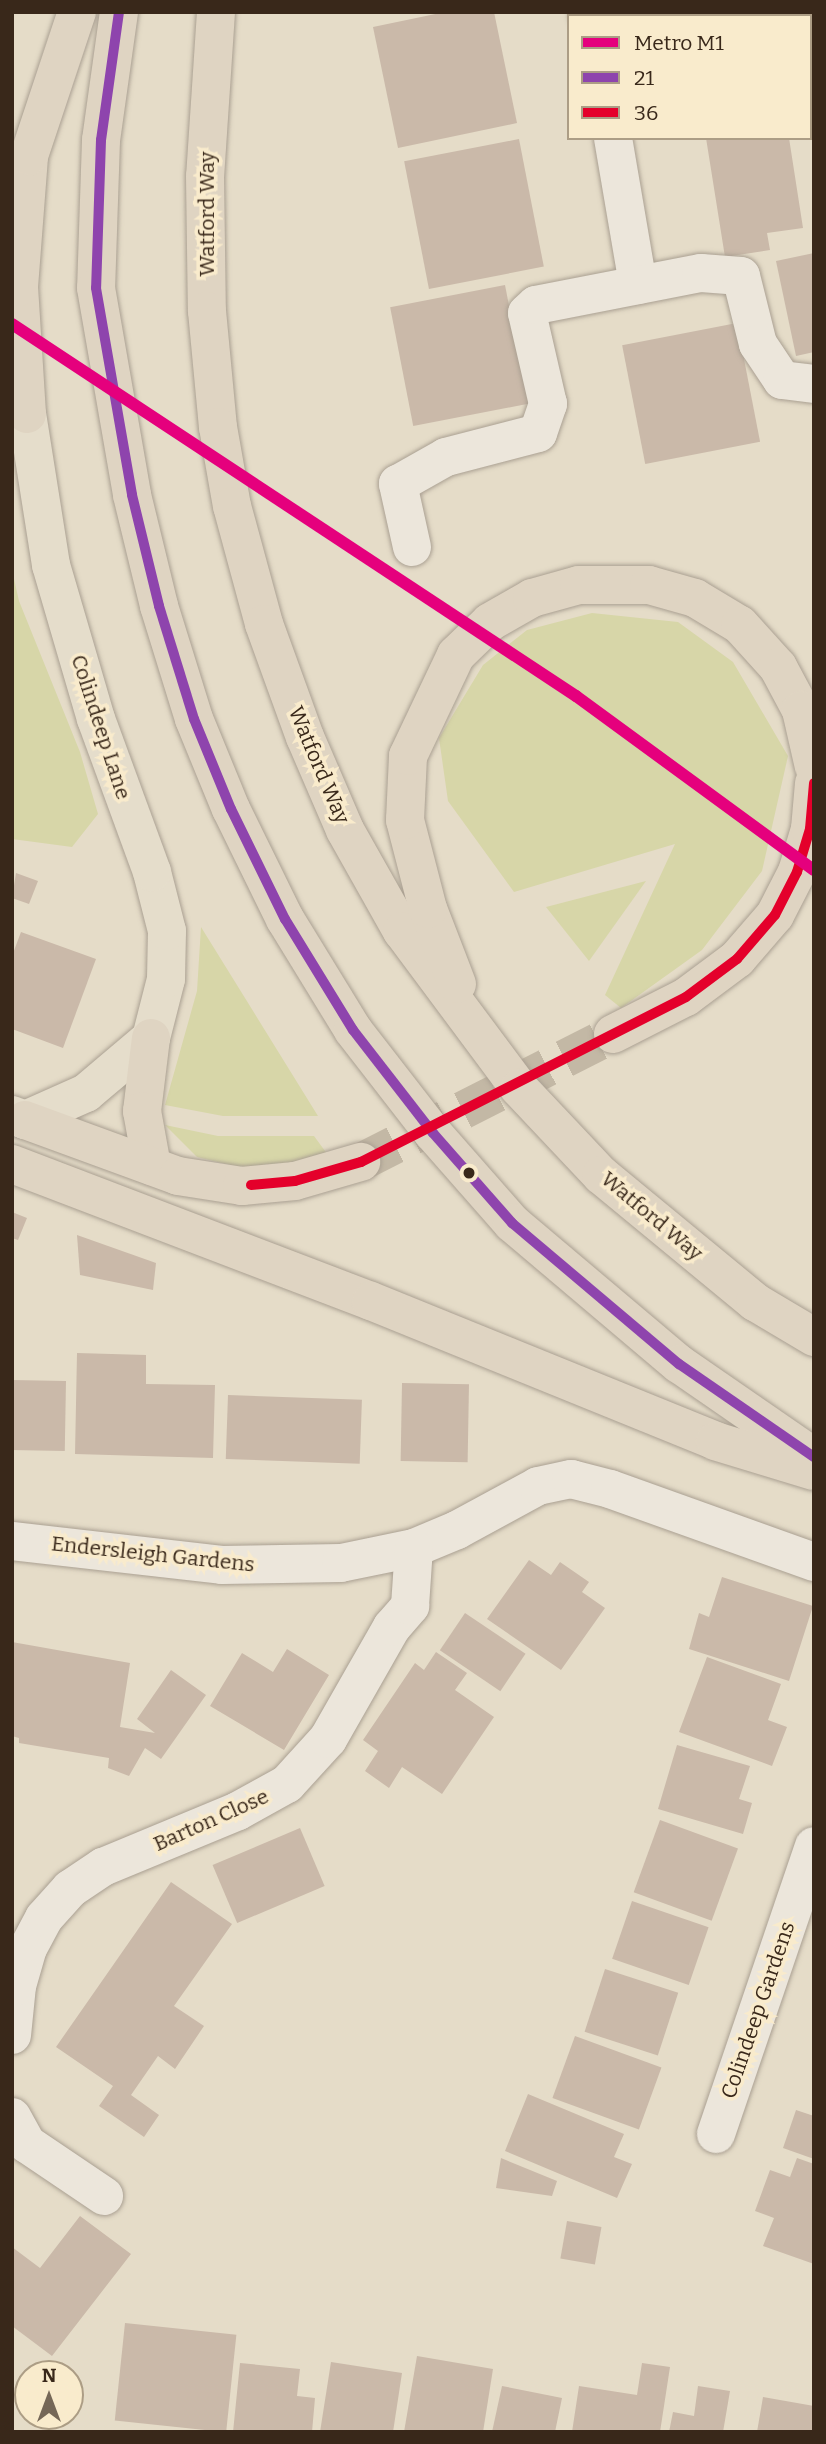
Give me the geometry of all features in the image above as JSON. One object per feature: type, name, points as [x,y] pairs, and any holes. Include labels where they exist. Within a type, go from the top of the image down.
[{"type":"highway","points":[[20,415],[19,287],[29,156],[77,12]]},
{"type":"highway","points":[[119,12],[101,140],[96,288],[132,495],[159,606],[194,719],[231,809],[285,919],[353,1030],[433,1133],[512,1223],[679,1364],[814,1457]]},
{"type":"highway","name":"Watford Way","points":[[216,12],[205,176],[206,311],[232,506],[264,624],[304,737],[345,830],[402,931],[477,1037],[601,1175],[755,1301],[814,1338]]},
{"type":"highway","points":[[477,1037],[428,909],[405,820],[408,757],[429,706],[456,654],[490,622],[532,598],[579,585],[649,586],[695,598],[740,625],[778,667],[801,710],[814,767]]},
{"type":"highway","points":[[613,1034],[686,997],[737,959],[775,915],[797,872],[810,829],[814,783]]},
{"type":"highway","points":[[151,1038],[142,1111],[152,1166]]},
{"type":"highway","points":[[19,1118],[178,1176],[242,1186],[295,1181],[361,1162]]},
{"type":"highway","points":[[12,1164],[371,1301],[715,1441],[814,1471]]},
{"type":"main road","name":"Colindeep Lane","points":[[20,415],[51,565],[96,719],[152,872],[167,931],[166,979],[151,1038]]},
{"type":"main road","points":[[19,1118],[86,1093],[151,1038]]},
{"type":"street","points":[[612,140],[638,285]]},
{"type":"street","points":[[412,547],[398,484],[446,457],[538,433],[548,404],[527,313],[536,305],[701,273],[741,276],[758,344],[782,380],[814,384]]},
{"type":"street","name":"Endersleigh Gardens","points":[[12,1541],[222,1565],[283,1567],[341,1563],[414,1548],[489,1514],[537,1486],[571,1479],[610,1489],[814,1562]]},
{"type":"street","name":"Barton Close","points":[[12,2035],[17,1986],[27,1950],[44,1918],[70,1889],[103,1867],[238,1811],[287,1784],[328,1740],[392,1627],[410,1606],[414,1548]]},
{"type":"street","name":"Colindeep Gardens","points":[[716,2134],[814,1846]]},
{"type":"street","points":[[12,2117],[27,2144],[104,2196]]},
{"type":"green space","points":[[12,570],[19,601],[80,752],[98,814],[72,847],[12,839]]},
{"type":"green space","points":[[592,613],[678,622],[733,662],[788,756],[762,871],[702,950],[621,1008],[605,995],[675,844],[514,892],[448,801],[439,738],[483,665],[527,630]]},
{"type":"green space","points":[[646,881],[589,961],[546,907]]},
{"type":"green space","points":[[201,927],[318,1116],[223,1116],[165,1105],[197,991]]},
{"type":"green space","points":[[165,1125],[218,1136],[314,1136],[328,1155],[283,1168],[242,1168],[197,1157]]},
{"type":"building","points":[[445,12],[494,12],[517,123],[398,148],[373,27]]},
{"type":"building","points":[[685,12],[761,12],[761,14]]},
{"type":"building","points":[[519,139],[544,267],[429,289],[404,161]]},
{"type":"building","points":[[706,140],[789,140],[803,228],[767,233],[770,250],[725,257]]},
{"type":"building","points":[[814,253],[814,352],[796,356],[776,261]]},
{"type":"building","points":[[505,285],[528,404],[413,426],[390,307]]},
{"type":"building","points":[[737,323],[760,442],[645,464],[622,345]]},
{"type":"building","points":[[16,873],[38,881],[29,904],[12,898]]},
{"type":"building","points":[[21,932],[96,959],[63,1048],[12,1029],[12,956]]},
{"type":"building","points":[[12,1212],[27,1218],[18,1240],[12,1238]]},
{"type":"building","points":[[77,1235],[156,1263],[153,1290],[80,1275]]},
{"type":"building","points":[[77,1353],[146,1355],[146,1384],[215,1385],[213,1458],[75,1454]]},
{"type":"building","points":[[12,1380],[66,1381],[65,1451],[12,1450]]},
{"type":"building","points":[[402,1383],[469,1384],[468,1462],[401,1461]]},
{"type":"building","points":[[228,1395],[362,1400],[360,1464],[226,1459]]},
{"type":"building","points":[[529,1560],[551,1575],[560,1562],[589,1582],[582,1592],[605,1608],[561,1670],[487,1619]]},
{"type":"building","points":[[722,1577],[813,1606],[789,1681],[689,1649],[699,1613],[709,1617]]},
{"type":"building","points":[[465,1613],[526,1654],[500,1691],[440,1650]]},
{"type":"building","points":[[12,1642],[130,1663],[120,1727],[155,1733],[137,1719],[171,1670],[206,1695],[161,1759],[145,1748],[129,1776],[108,1768],[109,1758],[19,1743],[19,1738],[12,1736]]},
{"type":"building","points":[[287,1649],[329,1675],[284,1750],[210,1706],[242,1653],[273,1672]]},
{"type":"building","points":[[436,1652],[467,1673],[455,1690],[494,1717],[442,1794],[402,1767],[389,1788],[365,1771],[378,1751],[363,1740],[415,1663],[424,1670]]},
{"type":"building","points":[[707,1657],[781,1684],[768,1720],[787,1727],[772,1766],[679,1732]]},
{"type":"building","points":[[677,1745],[750,1766],[739,1799],[752,1803],[743,1834],[658,1809]]},
{"type":"building","points":[[660,1820],[738,1848],[712,1921],[634,1892]]},
{"type":"building","points":[[300,1828],[325,1886],[237,1923],[213,1865]]},
{"type":"building","points":[[171,1882],[232,1924],[174,2006],[204,2026],[175,2069],[158,2056],[131,2095],[159,2115],[144,2137],[99,2106],[113,2086],[56,2047]]},
{"type":"building","points":[[632,1901],[709,1927],[689,1985],[612,1959]]},
{"type":"building","points":[[605,1969],[678,1993],[658,2056],[585,2032]]},
{"type":"building","points":[[575,2036],[661,2067],[639,2129],[552,2098]]},
{"type":"building","points":[[528,2094],[624,2134],[614,2157],[632,2164],[617,2198],[505,2151]]},
{"type":"building","points":[[796,2110],[814,2116],[814,2159],[783,2148]]},
{"type":"building","points":[[501,2158],[557,2181],[552,2196],[496,2188]]},
{"type":"building","points":[[797,2158],[814,2164],[814,2264],[763,2246],[774,2218],[755,2211],[770,2170],[790,2177]]},
{"type":"building","points":[[80,2216],[131,2254],[52,2356],[12,2326],[12,2247],[40,2268]]},
{"type":"building","points":[[567,2221],[601,2227],[595,2265],[560,2258]]},
{"type":"building","points":[[125,2323],[236,2335],[226,2432],[115,2420]]},
{"type":"building","points":[[417,2356],[493,2369],[483,2432],[404,2432]]},
{"type":"building","points":[[331,2362],[402,2373],[393,2432],[320,2432]]},
{"type":"building","points":[[240,2363],[300,2369],[297,2396],[315,2398],[312,2432],[233,2432]]},
{"type":"building","points":[[642,2363],[670,2367],[660,2432],[572,2432],[579,2386],[637,2395]]},
{"type":"building","points":[[502,2386],[562,2398],[555,2432],[492,2432]]},
{"type":"building","points":[[698,2386],[730,2391],[723,2432],[669,2432],[673,2412],[694,2416]]},
{"type":"building","points":[[763,2397],[814,2406],[814,2432],[757,2432]]},
{"type":"tunnel","points":[[361,1162],[613,1034]]},
{"type":"metro line","name":"M1","points":[[12,324],[576,696],[814,870]]},
{"type":"transit line","name":"21","points":[[119,12],[101,140],[96,288],[132,495],[159,606],[194,719],[231,809],[285,919],[353,1030],[433,1133],[512,1223],[679,1364],[814,1457]]},
{"type":"transit line","name":"36","points":[[251,1185],[295,1181],[361,1162],[686,997],[737,959],[775,915],[797,872],[810,829],[814,783]]}]
